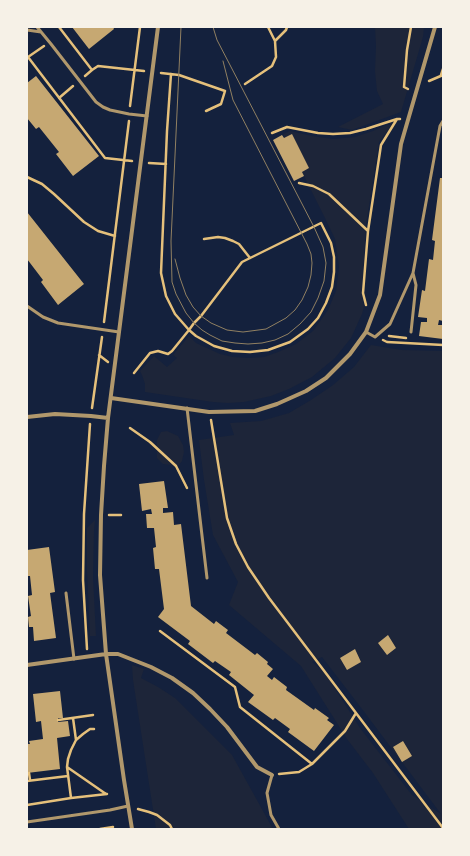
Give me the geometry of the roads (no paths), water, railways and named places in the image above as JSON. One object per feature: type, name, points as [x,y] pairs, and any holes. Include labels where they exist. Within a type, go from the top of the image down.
[{"type":"street","points":[[132,829],[106,654],[100,575],[100,545],[108,418],[158,27]]},
{"type":"street","points":[[111,398],[209,412],[255,411],[277,404],[306,391],[331,374],[350,354],[366,332],[380,295],[401,144],[435,27]]},
{"type":"street","points":[[27,417],[55,414],[108,418]]},
{"type":"street","points":[[27,665],[106,654],[118,654],[151,667],[172,678],[193,693],[227,727],[257,767],[272,775]]},
{"type":"lane","points":[[36,27],[96,102],[110,110],[147,116]]},
{"type":"lane","points":[[27,30],[41,32]]},
{"type":"lane","points":[[366,332],[376,337],[390,324],[412,273],[440,126],[443,121]]},
{"type":"lane","points":[[412,273],[416,285],[412,332]]},
{"type":"lane","points":[[27,306],[43,317],[58,323],[119,332]]},
{"type":"lane","points":[[187,408],[207,578]]},
{"type":"lane","points":[[66,593],[74,659]]},
{"type":"lane","points":[[272,775],[267,793],[272,815],[279,829]]},
{"type":"lane","points":[[27,822],[128,806]]},
{"type":"tram line","points":[[181,27],[171,241],[172,282],[176,294],[186,313],[202,330],[222,341],[248,344],[262,343],[275,340],[288,334],[311,312],[324,281],[326,263],[323,247],[314,227],[217,40],[213,27]]},
{"type":"tram line","points":[[175,259],[186,295],[193,307],[201,316],[211,323],[227,330],[243,332],[266,329],[286,318],[295,310],[302,300],[308,287],[311,275],[311,254],[307,244],[233,100],[223,61]]}]
